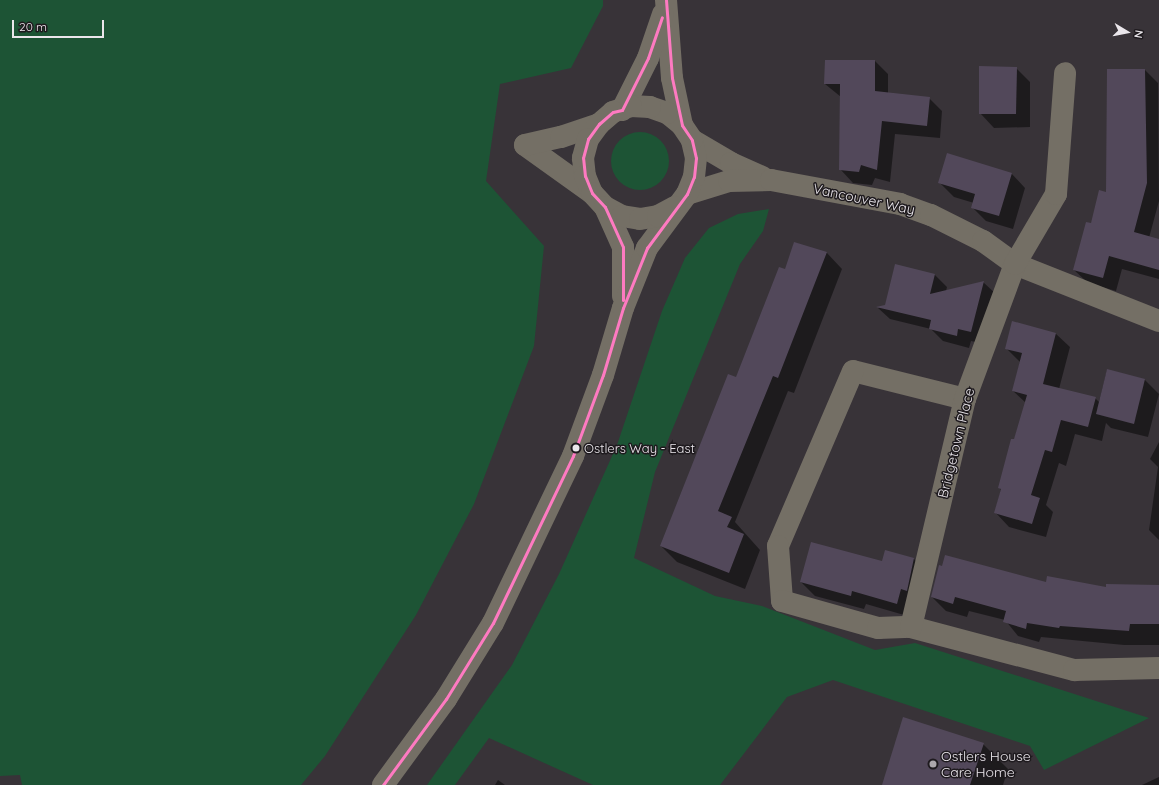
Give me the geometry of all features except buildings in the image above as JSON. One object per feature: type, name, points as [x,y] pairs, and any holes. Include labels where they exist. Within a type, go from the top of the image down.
[{"type":"street","points":[[622,110],[648,58],[666,2]]},
{"type":"street","points":[[383,785],[446,699],[494,623],[573,456],[603,375],[623,308],[647,248],[681,200],[694,176],[696,158],[672,78],[666,2]]},
{"type":"street","points":[[1015,264],[1056,194],[1066,73]]},
{"type":"street","points":[[623,308],[623,247],[585,176],[583,158],[588,139],[599,124],[613,112],[631,106],[650,107],[667,113],[687,132],[732,163],[770,180]]},
{"type":"street","points":[[599,124],[561,137],[525,145],[622,216],[640,219],[658,216],[681,200],[729,181],[770,180]]},
{"type":"street","name":"Vancouver Way","points":[[770,180],[900,204],[931,215],[983,241],[1015,264],[1159,321]]},
{"type":"street","name":"Bridgetown Place","points":[[911,627],[965,399],[1015,264]]},
{"type":"street","points":[[965,399],[853,371],[778,546],[782,601],[878,628],[911,627],[1074,670],[1159,668]]},
{"type":"green space","points":[[0,0],[603,0],[603,6],[571,68],[500,84],[486,181],[544,246],[534,346],[474,504],[416,615],[325,756],[301,785],[22,785],[20,775],[0,776]]},
{"type":"green space","points":[[640,132],[656,137],[664,145],[669,161],[664,177],[656,185],[640,190],[624,185],[616,177],[611,161],[616,145],[624,137]]},
{"type":"green space","points":[[769,209],[763,231],[740,264],[655,472],[634,558],[715,596],[762,606],[875,650],[915,643],[1149,718],[1044,770],[1030,746],[833,680],[787,697],[720,785],[593,785],[489,738],[455,785],[427,785],[512,665],[559,574],[617,445],[662,311],[685,258],[709,228],[738,214]]},
{"type":"transit line","points":[[383,785],[446,699],[493,623],[573,456],[603,375],[623,308],[647,248],[687,194],[694,177],[696,158],[692,140],[682,125],[672,78],[666,0]]},
{"type":"transit line","points":[[623,300],[623,247],[605,207],[592,193],[585,176],[583,158],[588,139],[599,124],[613,112],[622,110],[648,58],[662,17]]},
{"type":"place","name":"Ostlers Way - East","points":[[576,448]]},
{"type":"place","name":"Ostlers House Care Home","points":[[933,764]]}]
